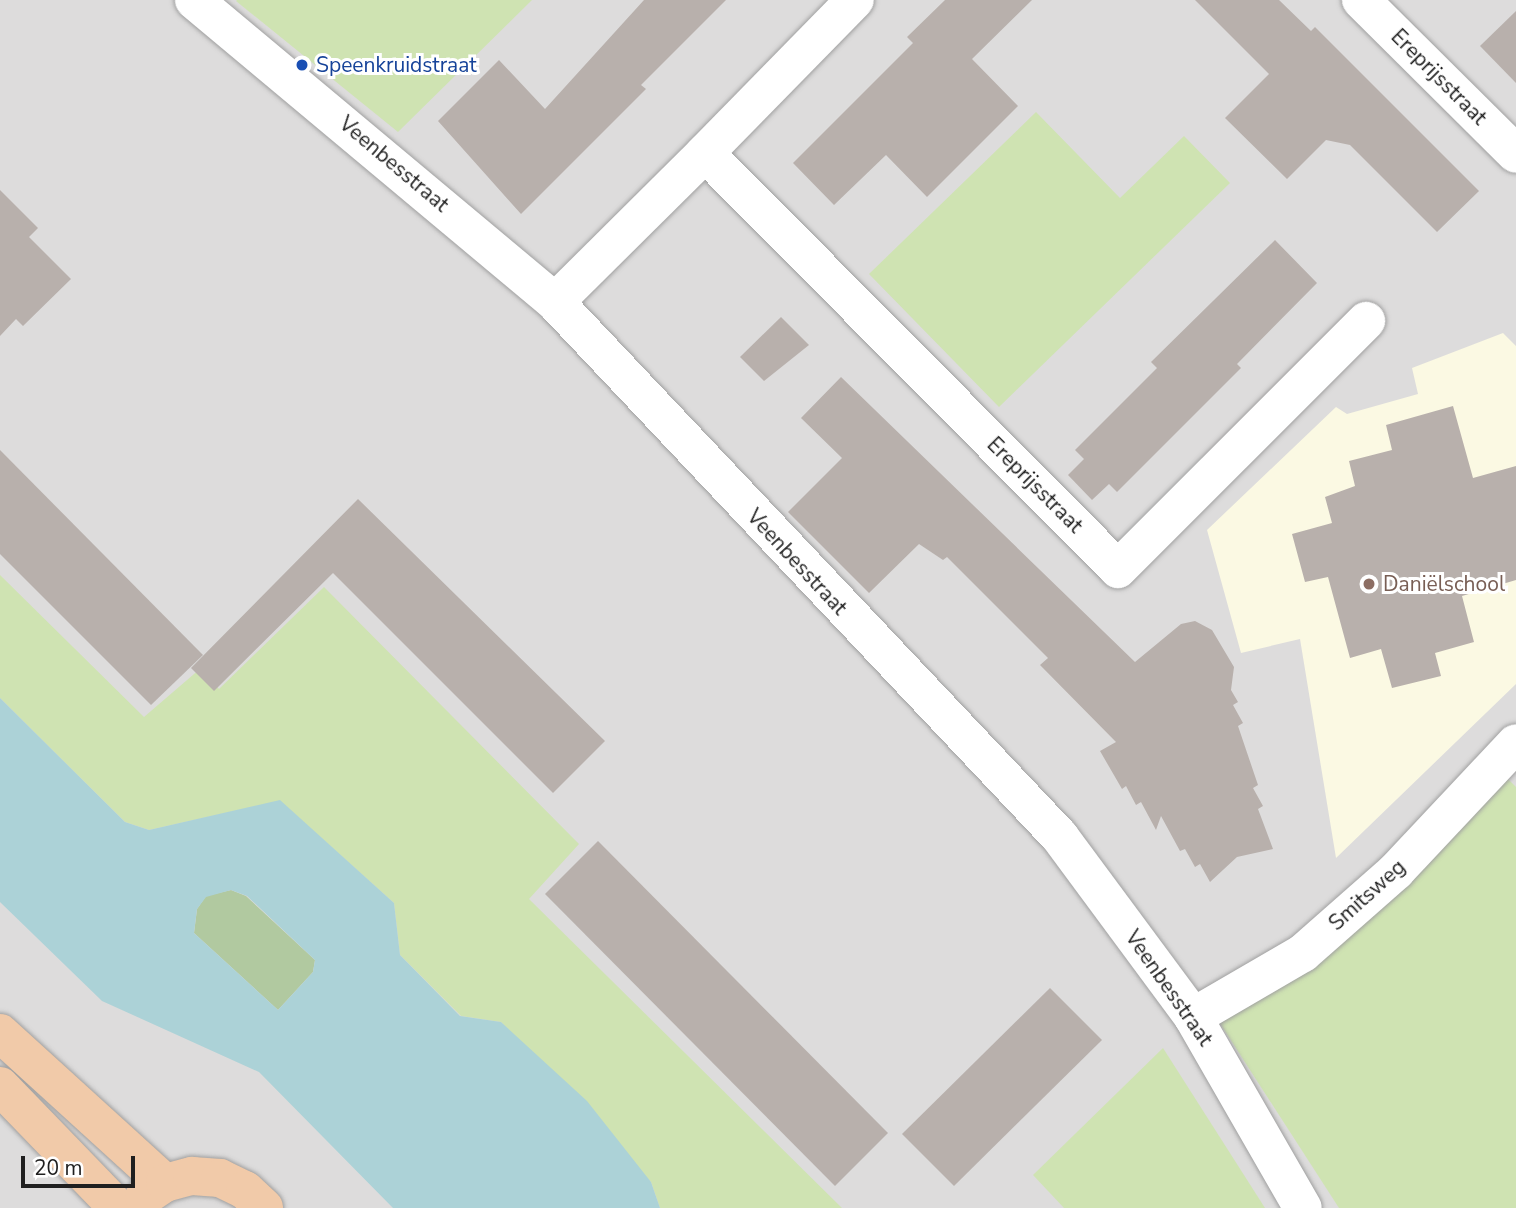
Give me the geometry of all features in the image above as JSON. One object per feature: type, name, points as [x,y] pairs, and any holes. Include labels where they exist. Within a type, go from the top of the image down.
[{"type":"main road","points":[[0,1033],[165,1183]]},
{"type":"main road","points":[[0,1086],[118,1208]]},
{"type":"main road","points":[[135,1208],[165,1183],[192,1176],[220,1178],[245,1190],[264,1208]]},
{"type":"street","name":"Veenbesstraat","points":[[194,0],[555,302],[1060,837],[1194,1017],[1303,1208]]},
{"type":"street","points":[[555,302],[855,0]]},
{"type":"street","name":"Ereprijsstraat","points":[[1361,0],[1516,154]]},
{"type":"street","name":"Ereprijsstraat","points":[[705,153],[1118,569],[1366,321]]},
{"type":"street","name":"Smitsweg","points":[[1194,1017],[1303,953],[1396,871],[1516,744]]},
{"type":"shaded area","points":[[0,0],[1516,0],[1516,1208],[0,1208]]},
{"type":"shaded area","name":"Daniëlschool","points":[[1503,333],[1516,346],[1516,684],[1336,858],[1300,639],[1241,653],[1207,530],[1336,407],[1347,414],[1418,394],[1412,368]]},
{"type":"green space","points":[[237,0],[532,0],[398,132],[236,1]]},
{"type":"green space","points":[[1036,112],[1120,198],[1184,136],[1230,183],[999,407],[869,274]]},
{"type":"green space","points":[[0,575],[144,717],[201,668],[219,689],[324,587],[579,844],[529,899],[842,1208],[660,1208],[651,1182],[501,1022],[461,1016],[400,955],[394,903],[280,801],[149,830],[125,822],[0,698]]},
{"type":"green space","points":[[1507,778],[1516,787],[1516,1208],[1339,1208],[1219,1022]]},
{"type":"green space","points":[[231,890],[246,896],[315,960],[313,972],[278,1010],[194,933],[197,909],[206,896]]},
{"type":"green space","points":[[1163,1048],[1265,1208],[1064,1208],[1033,1175]]},
{"type":"water","points":[[0,698],[125,822],[149,830],[280,800],[394,903],[400,955],[460,1016],[501,1022],[587,1101],[651,1182],[660,1208],[393,1208],[259,1072],[102,1001],[0,902]],"holes":[[[231,890],[247,896],[315,960],[313,972],[278,1010],[194,933],[197,909],[206,897]]]},
{"type":"building","points":[[644,0],[726,0],[641,85],[646,89],[521,214],[438,121],[499,60],[545,109]]},
{"type":"building","points":[[945,0],[1032,0],[972,59],[1018,106],[927,197],[886,155],[834,205],[793,163],[913,43],[907,37]]},
{"type":"building","points":[[1195,0],[1279,0],[1311,31],[1315,27],[1479,191],[1437,232],[1350,145],[1326,140],[1287,179],[1225,118],[1269,74]]},
{"type":"building","points":[[1516,11],[1516,83],[1480,46]]},
{"type":"building","points":[[0,190],[38,228],[29,237],[71,279],[23,326],[16,319],[0,336]]},
{"type":"building","points":[[1275,240],[1317,283],[1237,364],[1241,368],[1117,492],[1109,484],[1092,500],[1068,475],[1084,459],[1075,450],[1157,368],[1151,362]]},
{"type":"building","points":[[781,317],[809,345],[764,381],[740,357]]},
{"type":"building","points":[[841,377],[1135,662],[1181,624],[1195,621],[1212,630],[1234,667],[1231,690],[1238,702],[1233,705],[1243,723],[1238,726],[1258,785],[1253,788],[1263,806],[1258,809],[1273,849],[1237,857],[1210,882],[1200,864],[1195,867],[1185,849],[1180,851],[1161,816],[1156,830],[1141,802],[1136,805],[1126,786],[1122,789],[1100,751],[1116,742],[1040,665],[1048,658],[947,557],[943,560],[919,544],[869,593],[788,512],[842,458],[801,418]]},
{"type":"building","points":[[1453,406],[1473,478],[1516,466],[1516,580],[1462,596],[1474,642],[1435,653],[1441,676],[1392,688],[1381,649],[1350,658],[1328,577],[1305,582],[1292,534],[1332,523],[1325,497],[1355,486],[1349,461],[1392,450],[1386,425]]},
{"type":"building","points":[[0,450],[203,655],[151,705],[0,554]]},
{"type":"building","points":[[358,499],[605,741],[553,793],[333,573],[214,691],[191,668]]},
{"type":"building","points":[[598,841],[888,1133],[835,1186],[545,894]]},
{"type":"building","points":[[1050,988],[1102,1040],[954,1186],[902,1134]]},
{"type":"place","name":"Speenkruidstraat","points":[[302,65]]},
{"type":"place","name":"Daniëlschool","points":[[1369,584]]}]
